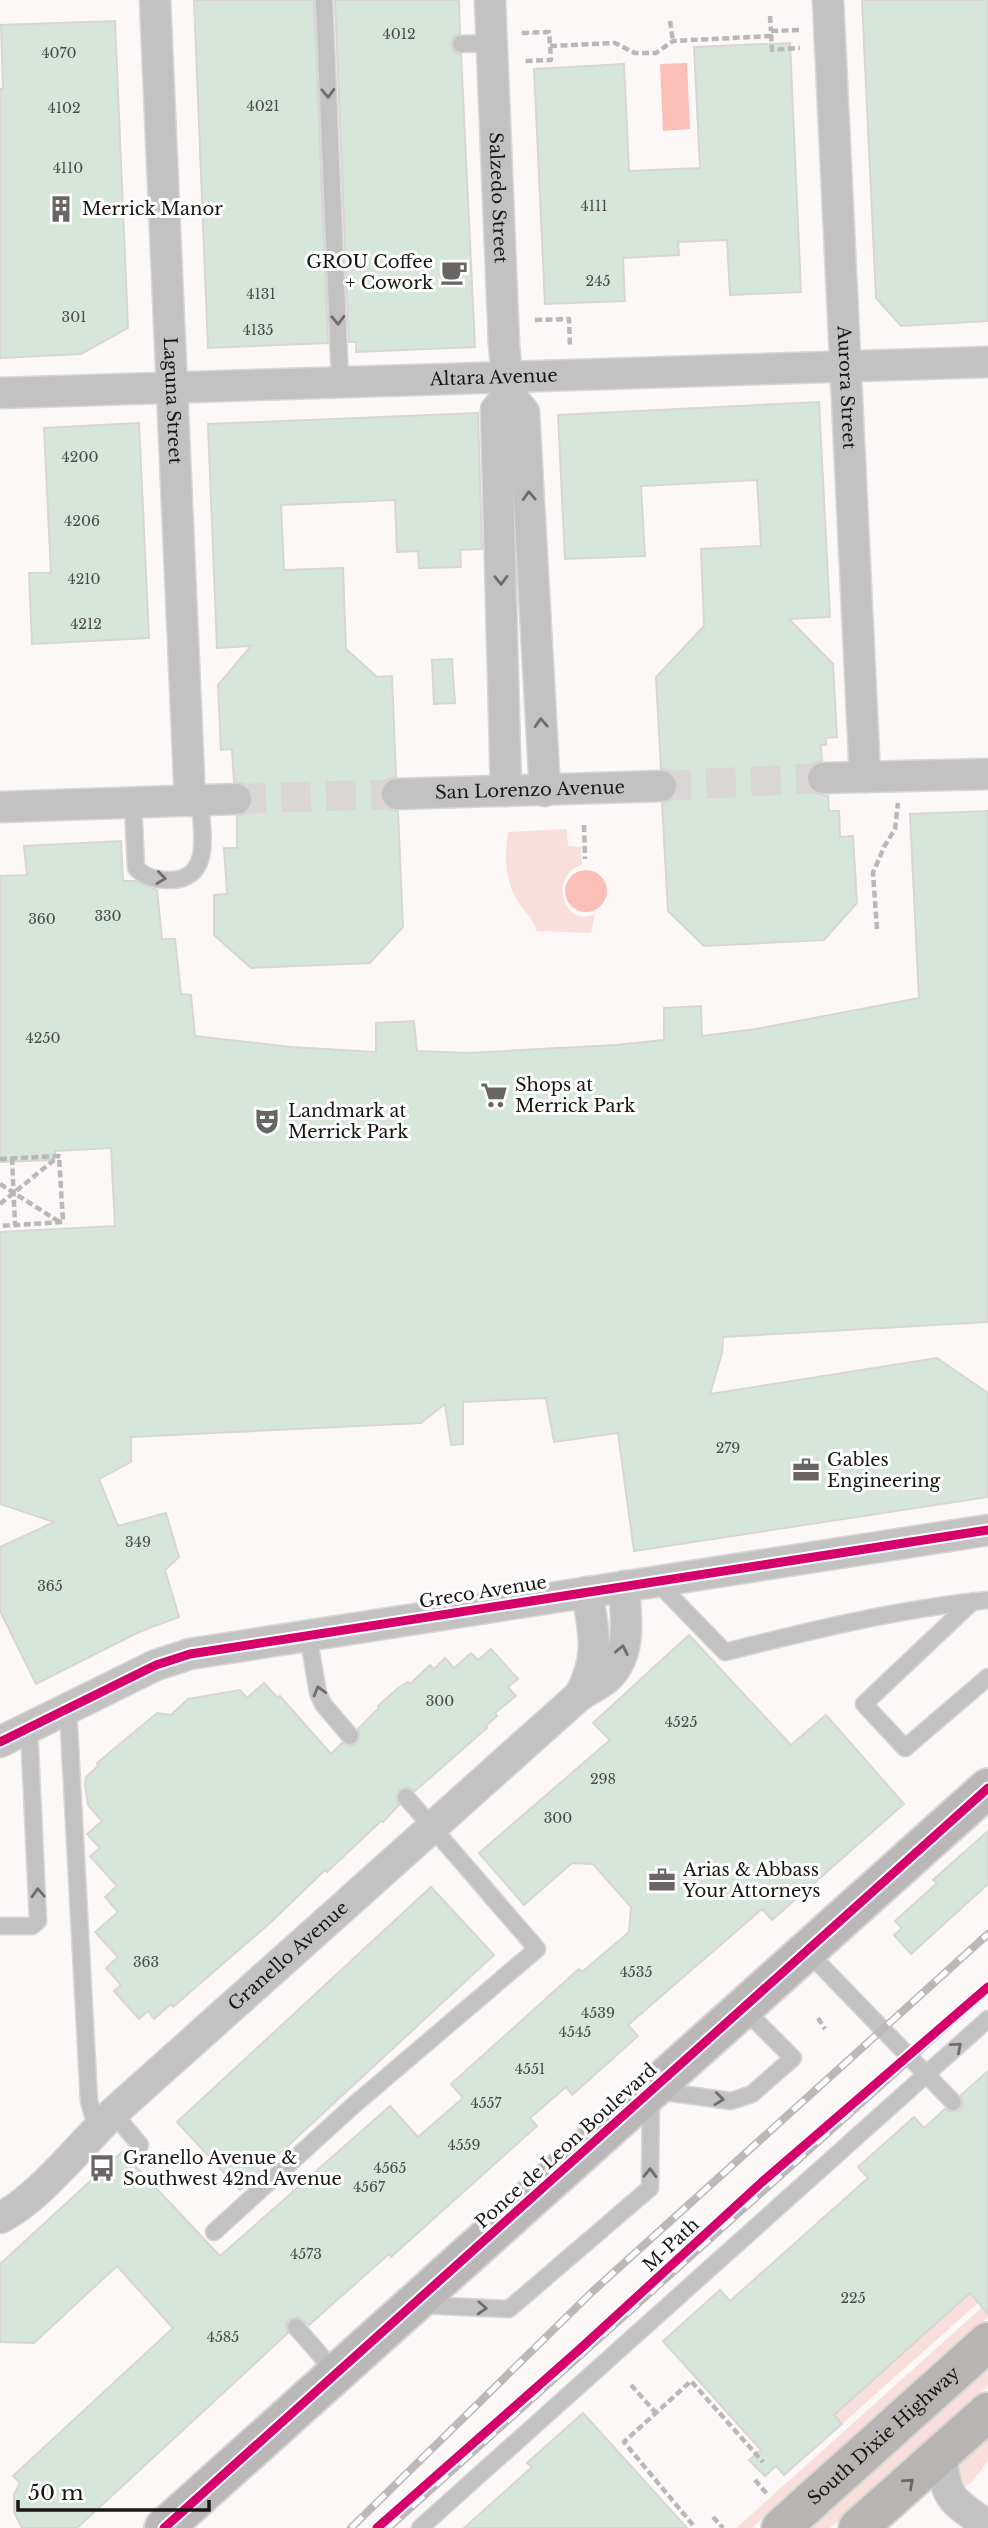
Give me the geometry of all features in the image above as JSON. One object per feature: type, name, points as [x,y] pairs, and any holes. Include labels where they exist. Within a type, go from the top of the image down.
[{"type":"highway","name":"South Dixie Highway","points":[[774,2511],[988,2342]]},
{"type":"highway","points":[[858,2528],[988,2412]]},
{"type":"street","name":"Laguna Street","points":[[155,0],[172,387],[195,801]]},
{"type":"street","name":"Salzedo Street","points":[[491,0],[508,385],[524,412],[545,791]]},
{"type":"street","name":"Aurora Street","points":[[828,0],[865,777]]},
{"type":"street","name":"Altara Avenue","points":[[0,393],[340,381],[508,385],[845,366],[988,362]]},
{"type":"street","name":"Salzedo Street","points":[[506,791],[496,410],[508,385]]},
{"type":"street","points":[[503,665],[539,664]]},
{"type":"street","points":[[823,778],[988,774]]},
{"type":"street","name":"San Lorenzo Avenue","points":[[397,794],[661,786]]},
{"type":"street","points":[[0,807],[236,799]]},
{"type":"street","name":"Greco Avenue","points":[[0,1742],[172,1658],[209,1650],[988,1530]]},
{"type":"street","name":"Granello Avenue","points":[[0,2218],[19,2205],[59,2169],[105,2122],[580,1695],[608,1677],[622,1658],[624,1587]]},
{"type":"street","name":"Granello Avenue","points":[[580,1695],[590,1676],[595,1647],[587,1592]]},
{"type":"street","name":"Ponce de Leon Boulevard","points":[[164,2528],[806,1950],[984,1795]]},
{"type":"street","points":[[941,2454],[946,2485],[953,2500],[977,2523]]},
{"type":"lane","points":[[324,0],[334,52],[340,381]]},
{"type":"lane","points":[[461,44],[491,43]]},
{"type":"lane","points":[[133,803],[136,868],[144,876],[173,880],[194,872],[201,863],[195,801]]},
{"type":"lane","points":[[656,1581],[725,1652],[853,1620],[980,1600]]},
{"type":"lane","points":[[980,1600],[864,1704],[905,1748],[988,1678]]},
{"type":"lane","points":[[308,1635],[318,1693],[323,1704],[350,1737]]},
{"type":"lane","points":[[68,1709],[89,2101],[105,2122],[140,2145]]},
{"type":"lane","points":[[0,1926],[32,1926],[38,1921],[29,1728]]},
{"type":"lane","points":[[214,2232],[355,2104],[537,1949],[406,1797]]},
{"type":"lane","points":[[806,1950],[953,2102]]},
{"type":"lane","points":[[414,2304],[509,2309],[650,2188],[651,2091],[732,2101],[752,2094],[793,2058],[743,2008]]},
{"type":"lane","points":[[420,2528],[988,2019]]},
{"type":"lane","points":[[296,2327],[336,2373]]},
{"type":"path","points":[[771,16],[772,50],[800,48]]},
{"type":"path","points":[[670,21],[673,41]]},
{"type":"path","points":[[550,46],[615,43],[631,52],[646,53],[656,52],[673,41],[799,30]]},
{"type":"path","points":[[522,33],[549,32],[551,60],[523,61]]},
{"type":"path","points":[[535,320],[569,319],[570,346]]},
{"type":"path","points":[[877,929],[873,873],[895,829],[898,803]]},
{"type":"path","points":[[584,825],[585,859]]},
{"type":"path","points":[[0,1159],[59,1156]]},
{"type":"path","points":[[0,1203],[59,1156]]},
{"type":"path","points":[[59,1156],[61,1223]]},
{"type":"path","points":[[12,1158],[15,1225]]},
{"type":"path","points":[[0,1184],[61,1223]]},
{"type":"path","points":[[0,1226],[61,1223]]},
{"type":"path","points":[[818,2018],[825,2029]]},
{"type":"path","points":[[693,2525],[624,2442],[691,2381],[763,2462]]},
{"type":"path","points":[[631,2385],[656,2413]]},
{"type":"path","points":[[755,2480],[774,2511]]},
{"type":"path","points":[[713,2517],[723,2528]]},
{"type":"shaded area","points":[[687,63],[690,129],[663,131],[660,64]]},
{"type":"shaded area","points":[[567,829],[568,846],[581,847],[582,865],[571,870],[565,879],[564,898],[575,914],[584,917],[595,914],[591,933],[537,931],[514,894],[508,877],[508,832]]},
{"type":"shaded area","points":[[586,870],[601,876],[607,891],[601,906],[586,912],[571,906],[565,891],[571,876]]},
{"type":"shaded area","points":[[970,2293],[978,2303],[842,2424],[834,2415]]},
{"type":"shaded area","points":[[988,2302],[988,2317],[752,2528],[736,2528]]},
{"type":"shaded area","points":[[988,2367],[988,2386],[830,2528],[809,2528]]},
{"type":"shaded area","points":[[988,2437],[988,2461],[972,2482],[958,2493],[957,2467]]},
{"type":"building","points":[[194,0],[314,0],[328,343],[208,348]]},
{"type":"building","points":[[335,0],[459,0],[460,34],[452,38],[451,45],[455,53],[461,54],[475,347],[356,352],[356,342],[349,342]]},
{"type":"building","points":[[862,0],[988,0],[988,321],[901,326],[876,298]]},
{"type":"building","name":"Merrick Manor","points":[[115,21],[128,328],[81,354],[0,358],[0,89],[3,89],[1,25]]},
{"type":"building","points":[[790,43],[801,292],[730,295],[727,240],[678,242],[679,255],[623,258],[625,301],[545,304],[534,69],[624,64],[629,171],[700,168],[694,47]]},
{"type":"building","points":[[819,402],[830,617],[789,619],[833,664],[837,737],[826,738],[826,745],[821,745],[822,761],[813,763],[808,769],[806,779],[814,793],[828,796],[829,811],[839,811],[840,837],[853,836],[857,903],[824,940],[704,946],[668,911],[662,803],[676,795],[678,785],[676,777],[670,771],[661,769],[656,677],[704,626],[701,549],[761,546],[757,480],[641,486],[645,556],[565,559],[558,415]]},
{"type":"building","points":[[478,413],[482,549],[460,550],[461,567],[419,568],[418,551],[397,552],[395,500],[281,505],[284,570],[343,568],[346,649],[377,677],[392,676],[396,777],[388,779],[382,785],[380,795],[382,803],[388,809],[398,811],[403,927],[370,963],[251,968],[214,935],[214,895],[227,894],[224,848],[237,848],[237,816],[252,807],[253,799],[251,790],[245,784],[234,782],[232,749],[221,750],[218,685],[251,646],[217,648],[208,424]]},
{"type":"building","points":[[139,423],[149,638],[32,644],[29,573],[51,573],[44,428]]},
{"type":"building","points":[[452,659],[455,703],[434,704],[432,660]]},
{"type":"building","points":[[988,811],[988,1322],[723,1337],[722,1353],[710,1394],[937,1358],[988,1393],[988,1497],[634,1551],[618,1433],[554,1442],[546,1398],[463,1402],[463,1444],[451,1445],[445,1404],[421,1423],[131,1437],[131,1462],[99,1479],[118,1526],[166,1513],[179,1557],[165,1570],[179,1617],[139,1632],[36,1684],[0,1611],[0,1547],[54,1522],[0,1504],[0,1232],[115,1226],[111,1148],[55,1151],[54,1160],[0,1162],[0,876],[27,875],[24,846],[121,841],[123,881],[135,881],[157,890],[162,939],[175,939],[181,994],[191,995],[195,1036],[291,1047],[376,1052],[376,1023],[414,1021],[417,1051],[467,1053],[664,1040],[664,1008],[701,1006],[702,1036],[756,1029],[919,998],[910,814]]},
{"type":"building","points":[[689,1635],[791,1745],[826,1715],[904,1804],[772,1920],[762,1909],[628,2025],[638,2036],[572,2095],[566,2087],[530,2118],[537,2126],[391,2257],[389,2254],[309,2325],[299,2317],[290,2319],[286,2324],[288,2333],[77,2528],[22,2528],[14,2512],[14,2494],[20,2483],[13,2476],[173,2328],[117,2266],[34,2343],[0,2342],[0,2264],[122,2152],[220,2256],[390,2106],[418,2137],[463,2098],[451,2084],[579,1969],[582,1972],[629,1932],[631,1907],[593,1864],[572,1863],[524,1905],[479,1853],[610,1740],[593,1723]]},
{"type":"building","points":[[491,1649],[518,1679],[508,1687],[516,1696],[495,1713],[497,1716],[487,1728],[415,1791],[409,1787],[399,1790],[396,1798],[399,1805],[383,1822],[327,1872],[325,1870],[270,1923],[173,2007],[171,2004],[154,2019],[148,2011],[139,2019],[114,1991],[121,1985],[106,1968],[118,1957],[95,1932],[118,1912],[105,1897],[117,1886],[90,1856],[100,1848],[87,1834],[102,1821],[88,1805],[85,1785],[86,1777],[98,1766],[97,1763],[157,1713],[171,1715],[188,1699],[240,1690],[247,1698],[264,1683],[278,1698],[280,1696],[331,1754],[342,1743],[351,1746],[357,1744],[360,1735],[358,1729],[378,1706],[397,1689],[408,1682],[410,1684],[430,1665],[434,1669],[445,1658],[454,1668],[471,1653],[478,1660]]},
{"type":"building","points":[[988,1831],[988,1884],[911,1954],[894,1935],[902,1928],[895,1921],[937,1883],[933,1880]]},
{"type":"building","points":[[431,1887],[494,1955],[240,2190],[177,2122]]},
{"type":"building","points":[[988,2071],[988,2314],[970,2293],[834,2415],[842,2424],[784,2475],[776,2466],[765,2476],[749,2460],[761,2450],[663,2341],[720,2290],[730,2301],[868,2178],[858,2167],[914,2117],[924,2128],[945,2109],[951,2112],[960,2110],[963,2104],[961,2095]]},
{"type":"building","points":[[583,2413],[687,2528],[464,2528],[532,2467],[527,2463]]},
{"type":"tunnel","points":[[661,786],[823,778]]},
{"type":"tunnel","points":[[236,799],[397,794]]},
{"type":"railway","points":[[351,2528],[592,2292],[988,1934]]},
{"type":"railway","points":[[388,2528],[988,1989]]},
{"type":"cycle path","points":[[0,1742],[156,1665],[190,1654],[988,1530]]},
{"type":"cycle path","points":[[164,2528],[988,1788]]},
{"type":"cycle path","name":"M-Path","points":[[377,2528],[580,2349],[762,2182],[988,1987]]},
{"type":"place","name":"Merrick Manor","points":[[61,209]]},
{"type":"place","name":"GROU Coffee + Cowork","points":[[454,272]]},
{"type":"place","name":"Shops at Merrick Park","points":[[494,1095]]},
{"type":"place","name":"Landmark at Merrick Park","points":[[267,1121]]},
{"type":"place","name":"Gables Engineering","points":[[806,1470]]},
{"type":"place","name":"Arias & Abbass Your Attorneys","points":[[662,1880]]},
{"type":"place","name":"Granello Avenue & Southwest 42nd Avenue","points":[[102,2168]]}]
